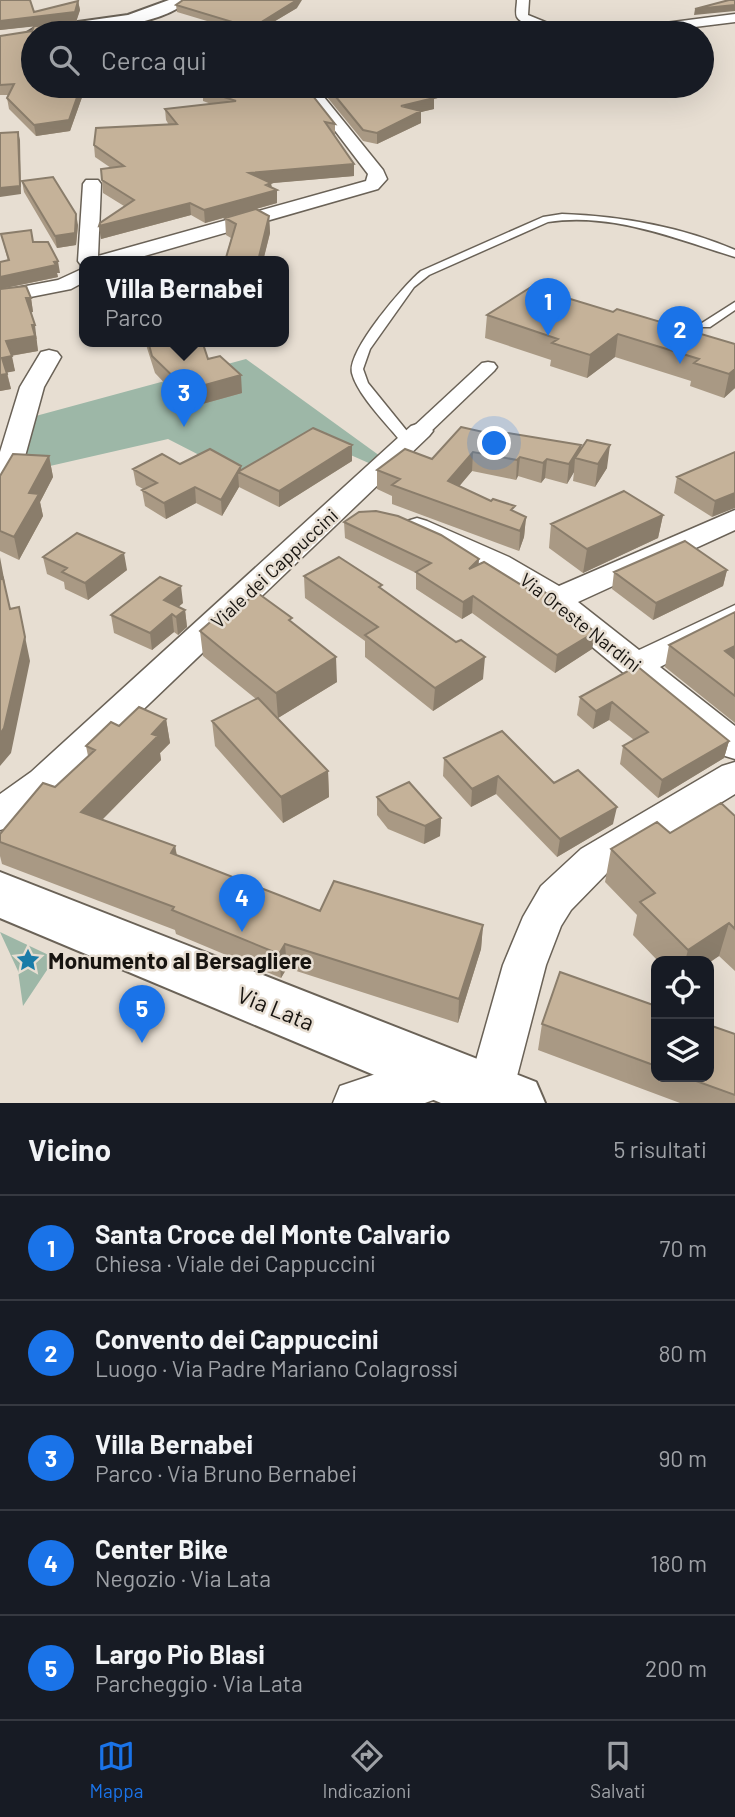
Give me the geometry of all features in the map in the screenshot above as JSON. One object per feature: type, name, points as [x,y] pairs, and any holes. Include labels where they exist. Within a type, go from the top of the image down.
[{"type":"main road","points":[[109,21],[164,8],[181,0]]},
{"type":"main road","name":"Via Lata","points":[[0,894],[248,997],[468,1093]]},
{"type":"street","points":[[523,0],[523,18],[532,21]]},
{"type":"street","points":[[712,21],[735,18]]},
{"type":"street","points":[[122,256],[357,191],[375,183],[377,174],[317,98]]},
{"type":"street","points":[[88,256],[92,184]]},
{"type":"street","points":[[0,297],[64,285],[79,277]]},
{"type":"street","points":[[0,478],[11,460],[30,393],[49,358]]},
{"type":"street","points":[[414,436],[488,367]]},
{"type":"street","name":"Viale dei Cappuccini","points":[[0,815],[44,782],[414,436]]},
{"type":"street","name":"Via Oreste Nardini","points":[[328,518],[384,517],[408,523],[498,563],[531,581],[557,599],[735,746]]},
{"type":"street","points":[[557,599],[735,519]]},
{"type":"street","points":[[636,665],[735,615]]},
{"type":"street","points":[[357,1103],[468,1093],[532,943],[556,897],[577,874],[595,860],[735,776]]},
{"type":"lane","points":[[414,436],[366,389],[357,369],[364,349],[410,285],[425,273],[546,219],[561,215],[588,217],[701,240],[735,254]]},
{"type":"lane","points":[[706,325],[735,305]]},
{"type":"green space","points":[[246,359],[380,456],[371,464],[312,438],[246,479],[168,439],[15,474],[32,417]]},
{"type":"green space","points":[[0,932],[55,958],[23,1006],[18,971]]},
{"type":"building","points":[[0,0],[30,0],[34,12],[78,1],[75,12],[0,21]]},
{"type":"building","points":[[183,0],[297,0],[263,21],[229,21],[176,5]]},
{"type":"building","points":[[735,0],[735,5],[695,9]]},
{"type":"building","points":[[21,33],[21,98],[77,98],[69,120],[34,125],[7,98],[14,84],[0,85],[0,36]]},
{"type":"building","points":[[227,98],[314,98],[335,124],[325,122],[354,164],[249,173],[271,183],[266,185],[277,190],[204,210],[190,203],[99,226],[134,200],[102,180],[101,169],[124,166],[94,145],[96,128],[177,124],[165,109],[236,101]]},
{"type":"building","points":[[337,98],[434,98],[401,106],[421,111],[377,133],[363,130]]},
{"type":"building","points":[[18,132],[20,186],[0,188],[0,133]]},
{"type":"building","points":[[53,177],[76,214],[75,233],[55,236],[22,181]]},
{"type":"building","points":[[256,209],[269,216],[259,256],[226,256],[236,224],[225,218]]},
{"type":"building","points":[[31,230],[33,242],[48,242],[58,261],[54,262],[56,265],[0,277],[0,262],[9,260],[1,234]]},
{"type":"building","points":[[26,286],[31,298],[26,298],[35,325],[32,325],[35,336],[6,341],[12,356],[2,358],[7,374],[0,375],[0,289]]},
{"type":"building","points":[[531,287],[735,344],[735,369],[729,374],[694,363],[699,359],[618,334],[590,355],[552,343],[558,339],[487,315]]},
{"type":"building","points":[[150,347],[204,347],[208,359],[220,356],[241,375],[187,390],[152,356]]},
{"type":"building","points":[[461,427],[581,445],[569,464],[547,459],[543,463],[520,457],[517,460],[473,452],[448,481],[491,501],[493,499],[515,506],[511,510],[526,517],[520,531],[392,485],[400,479],[377,470],[405,449],[432,459]]},
{"type":"building","points":[[313,428],[352,445],[279,491],[238,472]]},
{"type":"building","points":[[587,440],[610,445],[598,464],[575,458]]},
{"type":"building","points":[[210,449],[241,466],[221,500],[195,487],[164,503],[142,490],[157,483],[133,469],[162,454],[180,464]]},
{"type":"building","points":[[735,452],[735,493],[715,501],[677,477]]},
{"type":"building","points":[[13,454],[49,456],[29,493],[39,494],[14,537],[0,531],[0,476]]},
{"type":"building","points":[[624,491],[663,515],[587,549],[551,524]]},
{"type":"building","points":[[376,511],[398,516],[441,535],[479,559],[469,569],[484,562],[536,594],[542,590],[595,632],[557,655],[473,596],[463,602],[416,572],[431,563],[344,522],[359,512]]},
{"type":"building","points":[[77,533],[124,553],[85,583],[62,572],[67,568],[43,557]]},
{"type":"building","points":[[685,541],[727,570],[656,603],[614,572]]},
{"type":"building","points":[[339,557],[382,585],[379,587],[456,642],[461,640],[485,657],[435,688],[365,635],[378,627],[304,576]]},
{"type":"building","points":[[160,577],[181,586],[164,600],[185,610],[176,617],[172,614],[150,633],[111,615]]},
{"type":"building","points":[[3,578],[10,609],[19,607],[25,637],[4,728],[0,734],[0,580]]},
{"type":"building","points":[[259,594],[292,618],[289,620],[336,657],[276,693],[200,631],[216,617]]},
{"type":"building","points":[[735,612],[735,646],[725,651],[735,659],[735,696],[669,645]]},
{"type":"building","points":[[637,666],[729,741],[662,780],[623,746],[648,732],[612,702],[596,711],[580,697]]},
{"type":"building","points":[[258,698],[328,771],[281,797],[212,721]]},
{"type":"building","points":[[139,707],[166,719],[152,734],[158,736],[81,812],[175,846],[171,853],[320,911],[334,881],[483,925],[459,999],[285,944],[279,954],[172,910],[174,907],[0,842],[0,834],[43,783],[55,787],[95,750],[86,746],[111,722],[119,726]]},
{"type":"building","points":[[502,731],[554,783],[578,770],[617,807],[560,839],[498,776],[472,789],[444,758]]},
{"type":"building","points":[[409,782],[441,818],[425,826],[389,811],[377,797]]},
{"type":"building","points":[[721,803],[735,816],[735,929],[729,923],[688,950],[640,902],[655,893],[611,849],[657,822],[670,833]]},
{"type":"building","points":[[560,972],[651,1004],[651,1064],[542,1024]]},
{"type":"building","points":[[714,1027],[735,1034],[735,1095],[699,1082],[714,1082]]},
{"type":"place","name":"Santa Croce del Monte Calvario","points":[[548,336]]},
{"type":"place","name":"Convento dei Cappuccini","points":[[680,364]]},
{"type":"place","name":"Villa Bernabei","points":[[184,427]]},
{"type":"place","name":"Center Bike","points":[[242,932]]},
{"type":"place","name":"Monumento al Bersagliere","points":[[28,960]]},
{"type":"place","name":"Largo Pio Blasi","points":[[142,1043]]}]
